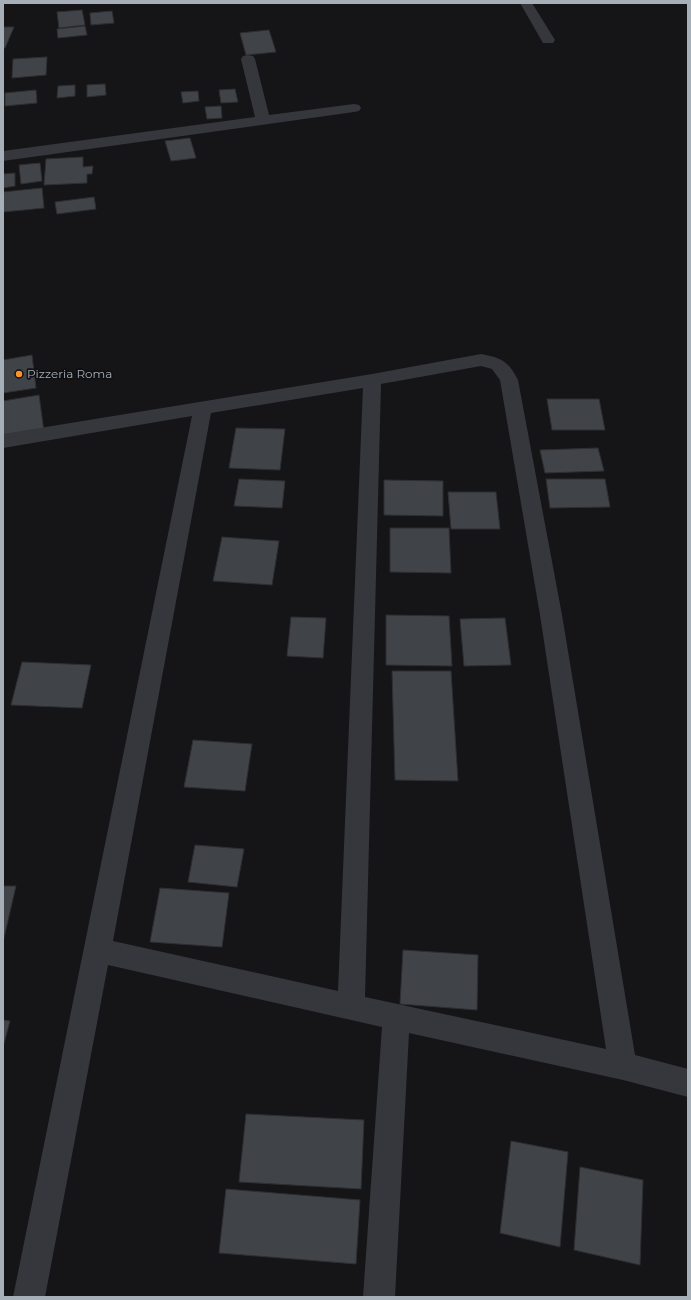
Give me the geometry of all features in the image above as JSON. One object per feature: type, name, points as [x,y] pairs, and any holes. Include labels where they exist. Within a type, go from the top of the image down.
[{"type":"street","points":[[526,3],[548,40]]},
{"type":"street","points":[[248,59],[263,121]]},
{"type":"street","points":[[3,156],[354,108]]},
{"type":"street","points":[[3,441],[372,380],[480,360],[496,362],[503,368],[509,380],[551,616],[623,1066]]},
{"type":"street","points":[[351,1007],[372,380]]},
{"type":"street","points":[[28,1297],[98,950],[203,407]]},
{"type":"street","points":[[98,950],[623,1066],[688,1083]]},
{"type":"street","points":[[379,1297],[396,1016]]},
{"type":"building","points":[[82,10],[85,25],[59,28],[57,12]]},
{"type":"building","points":[[112,11],[114,23],[91,25],[90,13]]},
{"type":"building","points":[[85,26],[87,35],[58,38],[57,29]]},
{"type":"building","points":[[3,27],[14,27],[5,48],[3,48]]},
{"type":"building","points":[[269,30],[276,52],[246,55],[240,33]]},
{"type":"building","points":[[47,57],[46,75],[12,78],[13,59]]},
{"type":"building","points":[[105,84],[106,95],[87,97],[87,85]]},
{"type":"building","points":[[75,85],[75,96],[57,98],[58,86]]},
{"type":"building","points":[[235,89],[238,102],[221,103],[219,90]]},
{"type":"building","points":[[36,90],[37,103],[5,106],[5,93]]},
{"type":"building","points":[[198,91],[199,101],[183,103],[181,92]]},
{"type":"building","points":[[221,106],[222,118],[207,119],[205,107]]},
{"type":"building","points":[[190,138],[196,158],[171,161],[165,141]]},
{"type":"building","points":[[83,157],[83,167],[93,166],[92,174],[87,174],[87,183],[44,185],[46,159]]},
{"type":"building","points":[[40,163],[42,181],[21,184],[19,165]]},
{"type":"building","points":[[15,173],[15,186],[3,188],[3,174]]},
{"type":"building","points":[[42,188],[44,208],[3,212],[3,192]]},
{"type":"building","points":[[94,197],[96,209],[57,214],[55,202]]},
{"type":"building","name":"Pizzeria Roma","points":[[32,355],[36,388],[3,393],[3,360]]},
{"type":"building","points":[[39,395],[44,432],[3,439],[3,401]]},
{"type":"building","points":[[547,399],[599,399],[605,430],[552,430]]},
{"type":"building","points":[[236,428],[285,429],[280,470],[229,468]]},
{"type":"building","points":[[598,448],[604,471],[545,473],[540,450]]},
{"type":"building","points":[[239,479],[285,481],[282,508],[234,506]]},
{"type":"building","points":[[546,479],[605,479],[610,507],[550,508]]},
{"type":"building","points":[[384,480],[443,481],[443,516],[384,515]]},
{"type":"building","points":[[448,492],[496,492],[500,529],[451,529]]},
{"type":"building","points":[[390,528],[449,528],[451,573],[390,572]]},
{"type":"building","points":[[222,537],[279,541],[272,585],[213,581]]},
{"type":"building","points":[[386,615],[449,616],[452,666],[386,665]]},
{"type":"building","points":[[291,617],[326,618],[323,658],[287,656]]},
{"type":"building","points":[[505,618],[511,665],[464,666],[460,619]]},
{"type":"building","points":[[22,662],[91,665],[82,708],[11,705]]},
{"type":"building","points":[[392,671],[451,671],[458,781],[395,780]]},
{"type":"building","points":[[193,740],[252,744],[245,791],[184,787]]},
{"type":"building","points":[[195,845],[244,849],[237,887],[188,882]]},
{"type":"building","points":[[3,886],[16,886],[3,942]]},
{"type":"building","points":[[160,888],[229,893],[222,947],[150,942]]},
{"type":"building","points":[[403,950],[478,955],[477,1010],[400,1004]]},
{"type":"building","points":[[3,1020],[10,1021],[3,1047]]},
{"type":"building","points":[[246,1114],[364,1120],[361,1189],[239,1182]]},
{"type":"building","points":[[511,1141],[568,1152],[560,1247],[500,1233]]},
{"type":"building","points":[[580,1167],[643,1180],[640,1265],[574,1250]]},
{"type":"building","points":[[226,1189],[360,1200],[356,1264],[219,1253]]},
{"type":"place","name":"Pizzeria Roma","points":[[19,374]]}]
